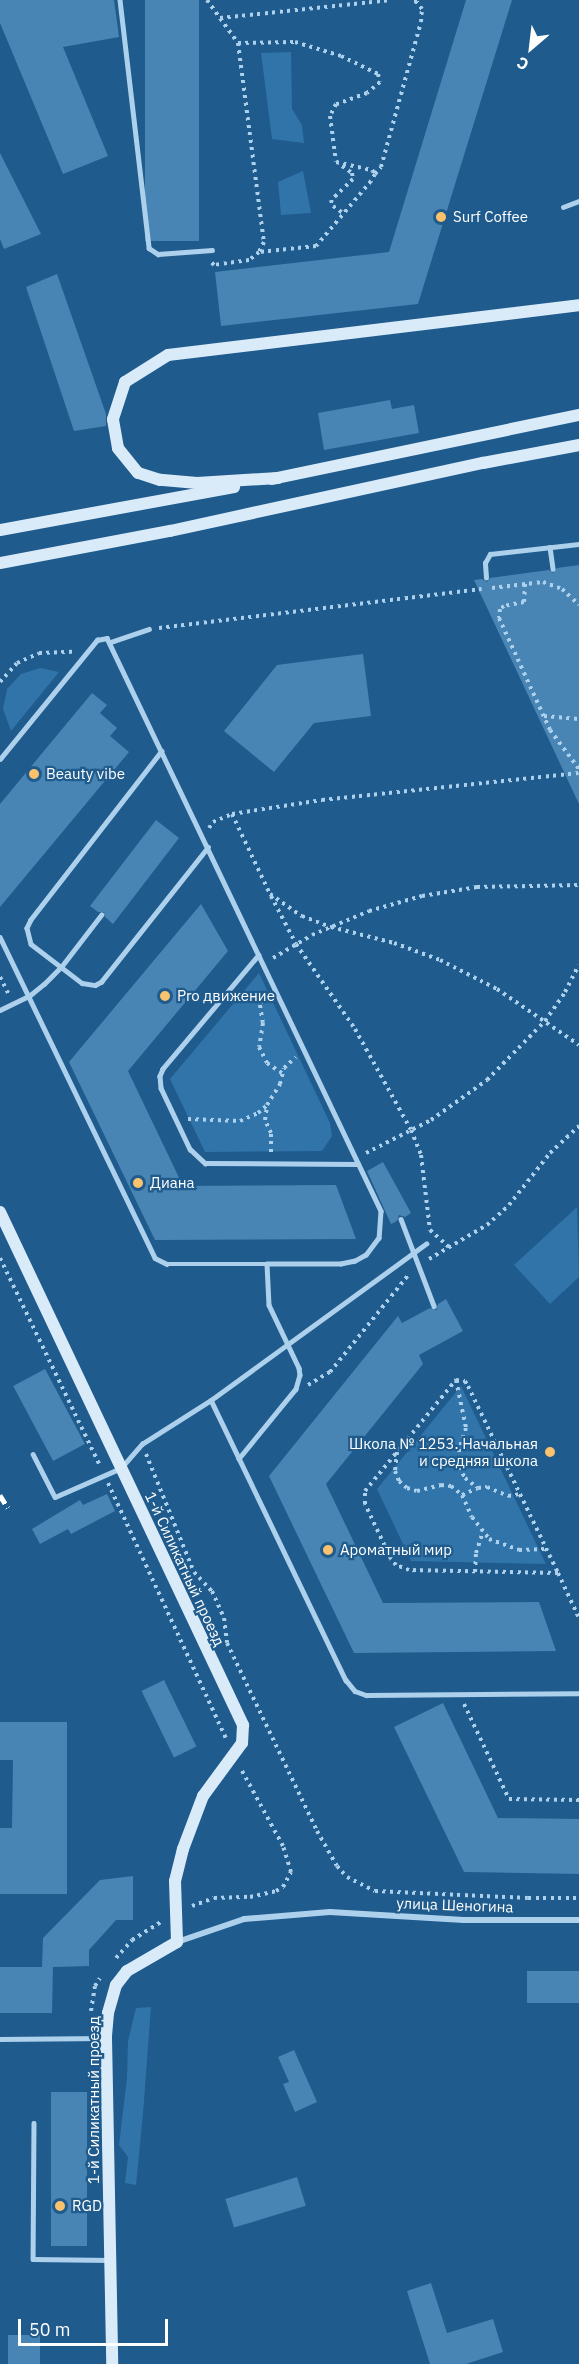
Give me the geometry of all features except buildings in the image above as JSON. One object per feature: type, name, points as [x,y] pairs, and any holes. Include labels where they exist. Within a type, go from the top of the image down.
[{"type":"street","points":[[278,478],[197,483],[160,480],[138,473],[118,448],[113,419],[125,382],[168,355],[579,305]]},
{"type":"street","points":[[0,530],[164,502],[579,415]]},
{"type":"street","points":[[0,563],[170,531],[472,465],[579,445]]},
{"type":"street","name":"1-й Силикатный проезд","points":[[0,1212],[243,1725],[242,1743],[203,1796],[185,1841],[175,1881],[177,1942]]},
{"type":"street","name":"1-й Силикатный проезд","points":[[112,2364],[106,2038],[108,2013],[116,1985],[127,1971],[177,1942],[244,1919],[330,1912]]},
{"type":"street","name":"улица Шеногина","points":[[330,1912],[464,1920],[579,1920]]},
{"type":"lane","points":[[120,0],[149,248],[158,255],[212,250]]},
{"type":"lane","points":[[563,207],[579,201]]},
{"type":"lane","points":[[486,578],[485,563],[490,554],[579,544]]},
{"type":"lane","points":[[550,547],[553,569]]},
{"type":"lane","points":[[111,642],[149,629]]},
{"type":"lane","points":[[0,759],[83,657],[101,638],[107,638],[111,642],[381,1211],[382,1227],[373,1247],[355,1261],[341,1264],[167,1264],[155,1258],[0,937]]},
{"type":"lane","points":[[162,751],[27,928],[31,944],[82,983],[95,985],[101,982],[208,847]]},
{"type":"lane","points":[[0,1010],[29,996],[61,967],[101,915]]},
{"type":"lane","points":[[259,954],[160,1076],[161,1088],[190,1149],[205,1163],[358,1164]]},
{"type":"lane","points":[[400,1219],[434,1306]]},
{"type":"lane","points":[[33,1454],[55,1497],[121,1468],[142,1444],[211,1400],[426,1244]]},
{"type":"lane","points":[[239,1459],[296,1389],[299,1368],[269,1305],[267,1264]]},
{"type":"lane","points":[[211,1400],[350,1686],[366,1695],[459,1696],[579,1693]]},
{"type":"lane","points":[[0,2038],[106,2038]]},
{"type":"lane","points":[[34,2123],[33,2259],[110,2260]]},
{"type":"path","points":[[207,0],[238,43],[264,242],[259,252],[249,260],[214,265]]},
{"type":"path","points":[[220,18],[391,0]]},
{"type":"path","points":[[259,252],[316,246],[381,167],[421,22],[422,9],[417,2],[411,0]]},
{"type":"path","points":[[238,43],[295,42],[341,56],[378,74],[378,87],[336,104],[332,108],[333,155],[336,162],[351,173],[353,178],[331,200],[333,206],[344,214]]},
{"type":"path","points":[[342,166],[372,170],[375,174]]},
{"type":"path","points":[[149,629],[543,582],[571,596],[579,605]]},
{"type":"path","points":[[525,584],[524,602],[504,606],[500,609],[499,618],[557,741],[579,769]]},
{"type":"path","points":[[0,682],[17,663],[39,653],[59,650],[83,657]]},
{"type":"path","points":[[544,716],[579,719]]},
{"type":"path","points":[[203,837],[213,822],[232,814],[333,798],[579,773]]},
{"type":"path","points":[[232,814],[296,944],[355,1029],[411,1130],[421,1155],[430,1230],[449,1247]]},
{"type":"path","points":[[263,964],[331,927],[369,911],[422,896],[477,887],[579,885]]},
{"type":"path","points":[[270,894],[302,916],[331,927],[394,943],[440,960],[497,989],[579,1045]]},
{"type":"path","points":[[355,1157],[411,1130],[488,1080],[545,1021],[565,992],[579,965]]},
{"type":"path","points":[[0,977],[13,1004]]},
{"type":"path","points":[[272,981],[260,1005],[263,1023],[259,1047],[267,1063],[282,1073]]},
{"type":"path","points":[[176,1118],[240,1121],[258,1113],[267,1105],[280,1084],[282,1073],[292,1060],[306,1053]]},
{"type":"path","points":[[267,1105],[266,1120],[271,1139],[272,1165]]},
{"type":"path","points":[[296,1389],[330,1372],[418,1264],[487,1225],[509,1205],[550,1153],[579,1126]]},
{"type":"path","points":[[0,1258],[105,1476],[234,1756],[283,1846]]},
{"type":"path","points":[[456,1380],[369,1484],[364,1496],[365,1504],[392,1558],[396,1565],[409,1570],[558,1573]]},
{"type":"path","points":[[456,1380],[466,1428],[459,1449],[459,1467],[467,1482],[478,1488]]},
{"type":"path","points":[[456,1380],[465,1381],[468,1386],[579,1618]]},
{"type":"path","points":[[142,1444],[194,1572],[212,1591],[224,1618],[227,1643],[317,1831],[337,1866],[347,1877],[375,1891],[579,1898]]},
{"type":"path","points":[[398,1450],[395,1471],[407,1488],[424,1491],[441,1485],[451,1486],[462,1495],[472,1517],[489,1539],[519,1550],[546,1549]]},
{"type":"path","points":[[462,1495],[478,1488],[491,1488],[508,1496],[520,1494]]},
{"type":"path","points":[[475,1572],[476,1553],[483,1532]]},
{"type":"path","points":[[459,1696],[509,1799],[579,1800]]},
{"type":"shaded area","points":[[291,52],[292,109],[302,125],[304,143],[272,139],[261,53]]},
{"type":"shaded area","points":[[303,171],[311,213],[281,215],[278,182]]},
{"type":"shaded area","points":[[40,668],[59,672],[11,731],[3,709],[7,689],[21,674]]},
{"type":"shaded area","points":[[259,973],[330,1123],[332,1136],[322,1151],[205,1152],[170,1079]]},
{"type":"shaded area","points":[[577,1207],[579,1277],[550,1304],[514,1265]]},
{"type":"shaded area","points":[[461,1386],[546,1564],[411,1561],[377,1489]]},
{"type":"shaded area","points":[[151,2007],[136,2185],[125,2183],[128,2157],[119,2145],[127,2078],[128,2041],[136,2008]]},
{"type":"railway","points":[[0,1495],[8,1508]]},
{"type":"place","name":"Surf Coffee","points":[[441,217]]},
{"type":"place","name":"Beauty vibe","points":[[34,774]]},
{"type":"place","name":"Pro движение","points":[[165,996]]},
{"type":"place","name":"Диана","points":[[138,1183]]},
{"type":"place","name":"Школа № 1253. Начальная и средняя школа","points":[[550,1452]]},
{"type":"place","name":"Ароматный мир","points":[[328,1550]]},
{"type":"place","name":"RGD","points":[[60,2206]]}]
